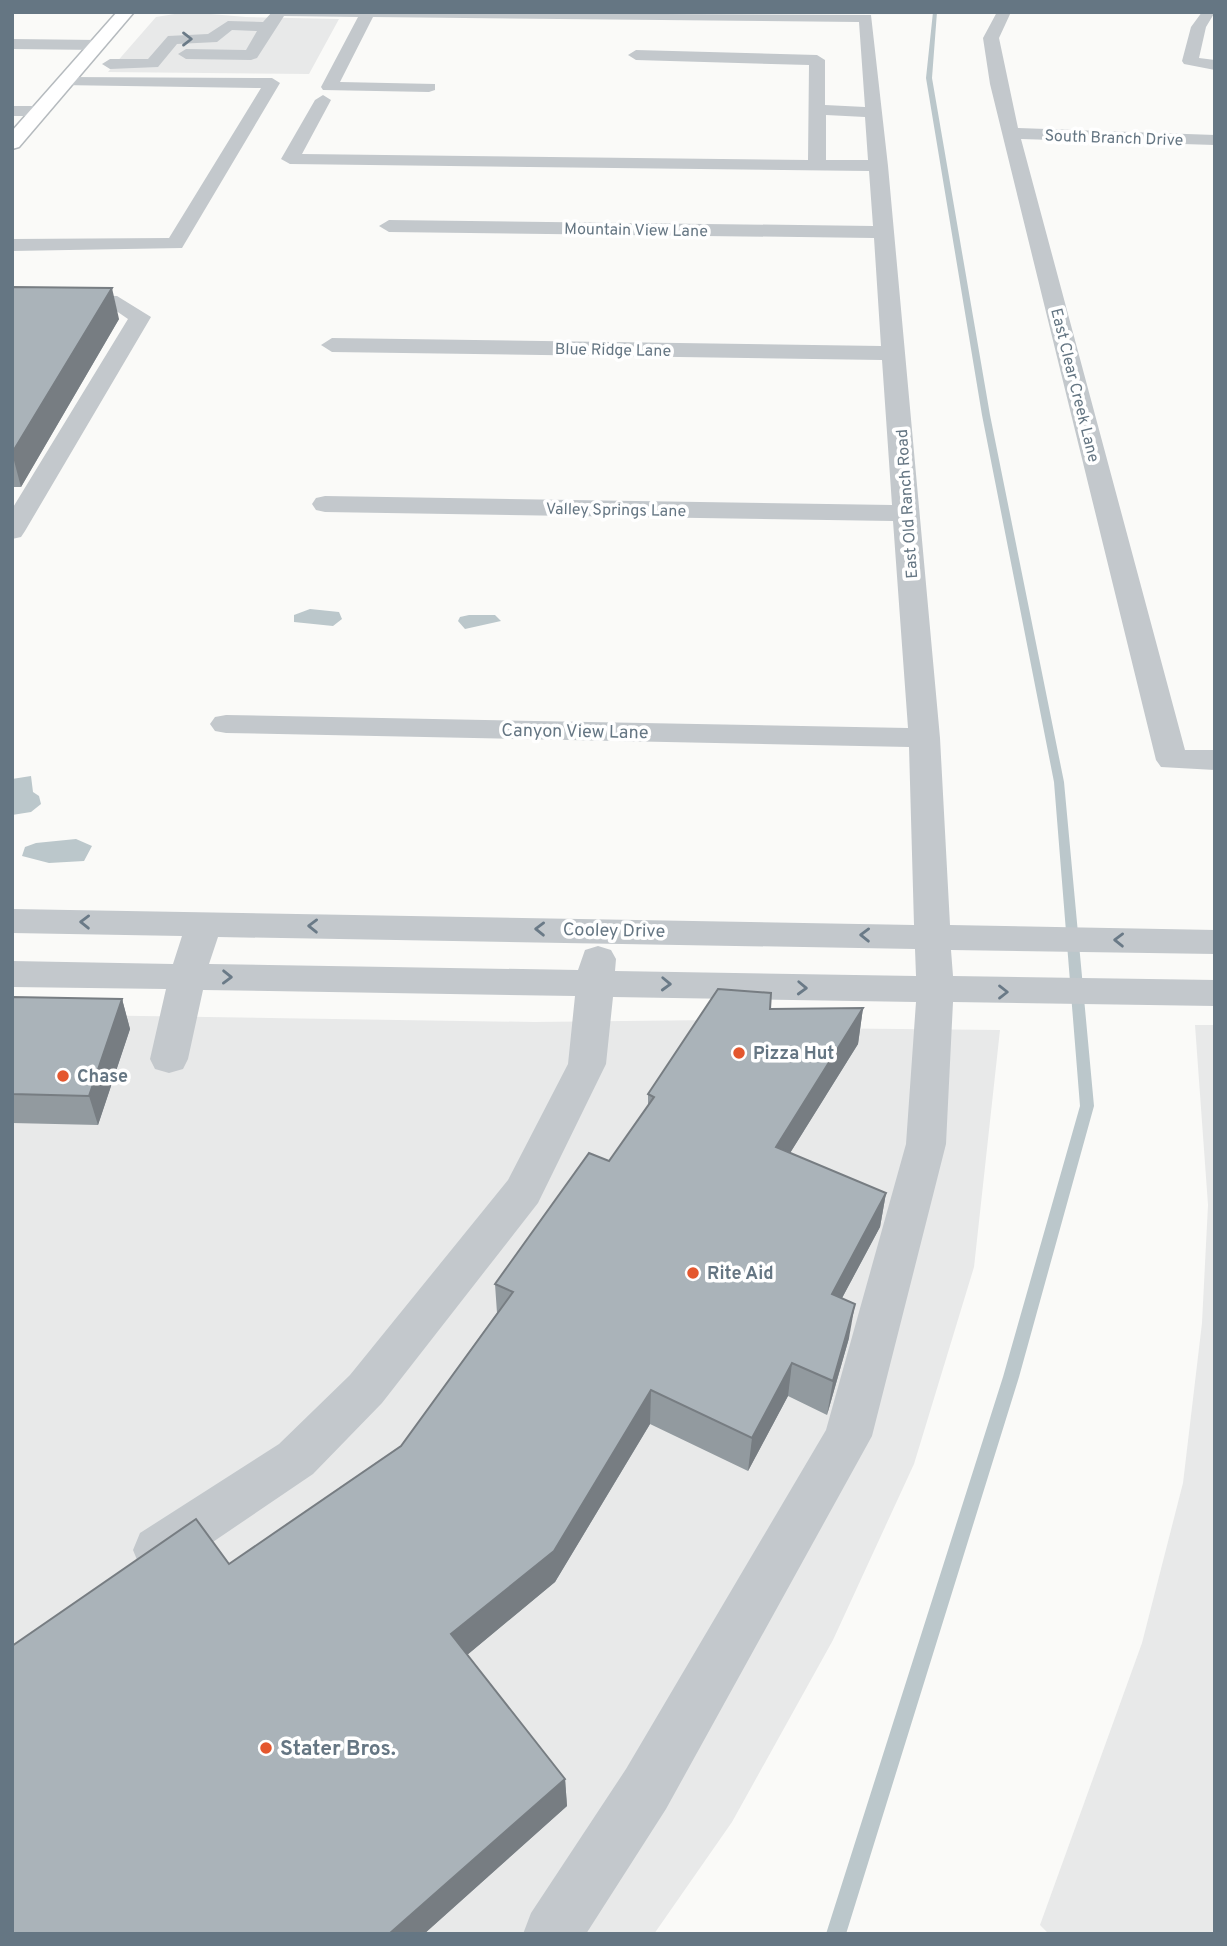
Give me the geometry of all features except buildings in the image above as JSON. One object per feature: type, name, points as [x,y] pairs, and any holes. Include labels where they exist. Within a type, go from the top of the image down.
[{"type":"main road","points":[[12,143],[19,128],[40,111],[126,12]]},
{"type":"street","points":[[161,54],[251,55],[267,27],[282,12],[363,20],[379,30],[398,27],[415,14],[869,15]]},
{"type":"street","name":"East Clear Creek Lane","points":[[1004,12],[991,38],[992,54],[1172,760],[1215,760]]},
{"type":"street","points":[[1210,12],[1199,27],[1191,61],[1215,65]]},
{"type":"street","name":"East Old Ranch Road","points":[[552,1934],[646,1789],[848,1436],[926,1144],[935,992],[934,936],[923,737],[879,166],[874,112],[860,61],[869,15]]},
{"type":"street","points":[[363,20],[329,87],[385,81],[429,88]]},
{"type":"street","points":[[81,64],[152,64],[173,39],[212,40],[228,26],[267,27]]},
{"type":"street","points":[[50,44],[61,34],[110,31]]},
{"type":"street","points":[[12,44],[98,45]]},
{"type":"street","points":[[636,55],[821,65]]},
{"type":"street","points":[[751,74],[821,65]]},
{"type":"street","points":[[817,166],[817,110],[821,65]]},
{"type":"street","points":[[12,245],[175,244],[272,83],[66,82]]},
{"type":"street","points":[[323,100],[290,159],[879,166]]},
{"type":"street","points":[[817,110],[874,112]]},
{"type":"street","points":[[12,111],[40,111]]},
{"type":"street","name":"South Branch Drive","points":[[1013,133],[1215,140]]},
{"type":"street","name":"Mountain View Lane","points":[[389,226],[884,232]]},
{"type":"street","points":[[12,298],[117,302],[140,317],[16,517]]},
{"type":"street","name":"Blue Ridge Lane","points":[[332,345],[894,353]]},
{"type":"street","name":"Valley Springs Lane","points":[[325,504],[906,513]]},
{"type":"street","name":"Canyon View Lane","points":[[226,724],[923,737]]},
{"type":"street","name":"Cooley Drive","points":[[12,921],[1201,942]]},
{"type":"street","points":[[169,1059],[187,977],[204,924]]},
{"type":"street","points":[[128,1571],[296,1459],[366,1390],[523,1191],[587,1064],[598,982],[599,930]]},
{"type":"street","points":[[12,974],[598,982],[935,992],[1212,993]]},
{"type":"shaded area","points":[[187,12],[246,17],[339,19],[309,74],[108,72],[156,17]]},
{"type":"shaded area","points":[[310,609],[339,612],[342,619],[333,626],[294,622],[294,615]]},
{"type":"shaded area","points":[[495,615],[501,621],[465,629],[458,621],[460,617]]},
{"type":"shaded area","points":[[31,776],[33,792],[39,796],[41,804],[31,812],[12,815],[12,779]]},
{"type":"shaded area","points":[[76,839],[92,846],[84,861],[49,863],[22,856],[25,847],[36,843]]},
{"type":"shaded area","points":[[12,1014],[534,1022],[715,1020],[799,1028],[1000,1030],[974,1267],[914,1464],[833,1640],[732,1822],[654,1934],[12,1934]]},
{"type":"shaded area","points":[[1195,1025],[1215,1025],[1215,1934],[1049,1934],[1040,1925],[1142,1643],[1183,1483],[1202,1323],[1208,1205]]},
{"type":"waterway","points":[[836,1934],[1011,1377],[1087,1106],[1059,782],[986,415],[929,78],[935,12]]},
{"type":"place","name":"Pizza Hut","points":[[739,1053]]},
{"type":"place","name":"Chase","points":[[63,1076]]},
{"type":"place","name":"Rite Aid","points":[[693,1273]]},
{"type":"place","name":"Stater Bros.","points":[[266,1748]]}]
